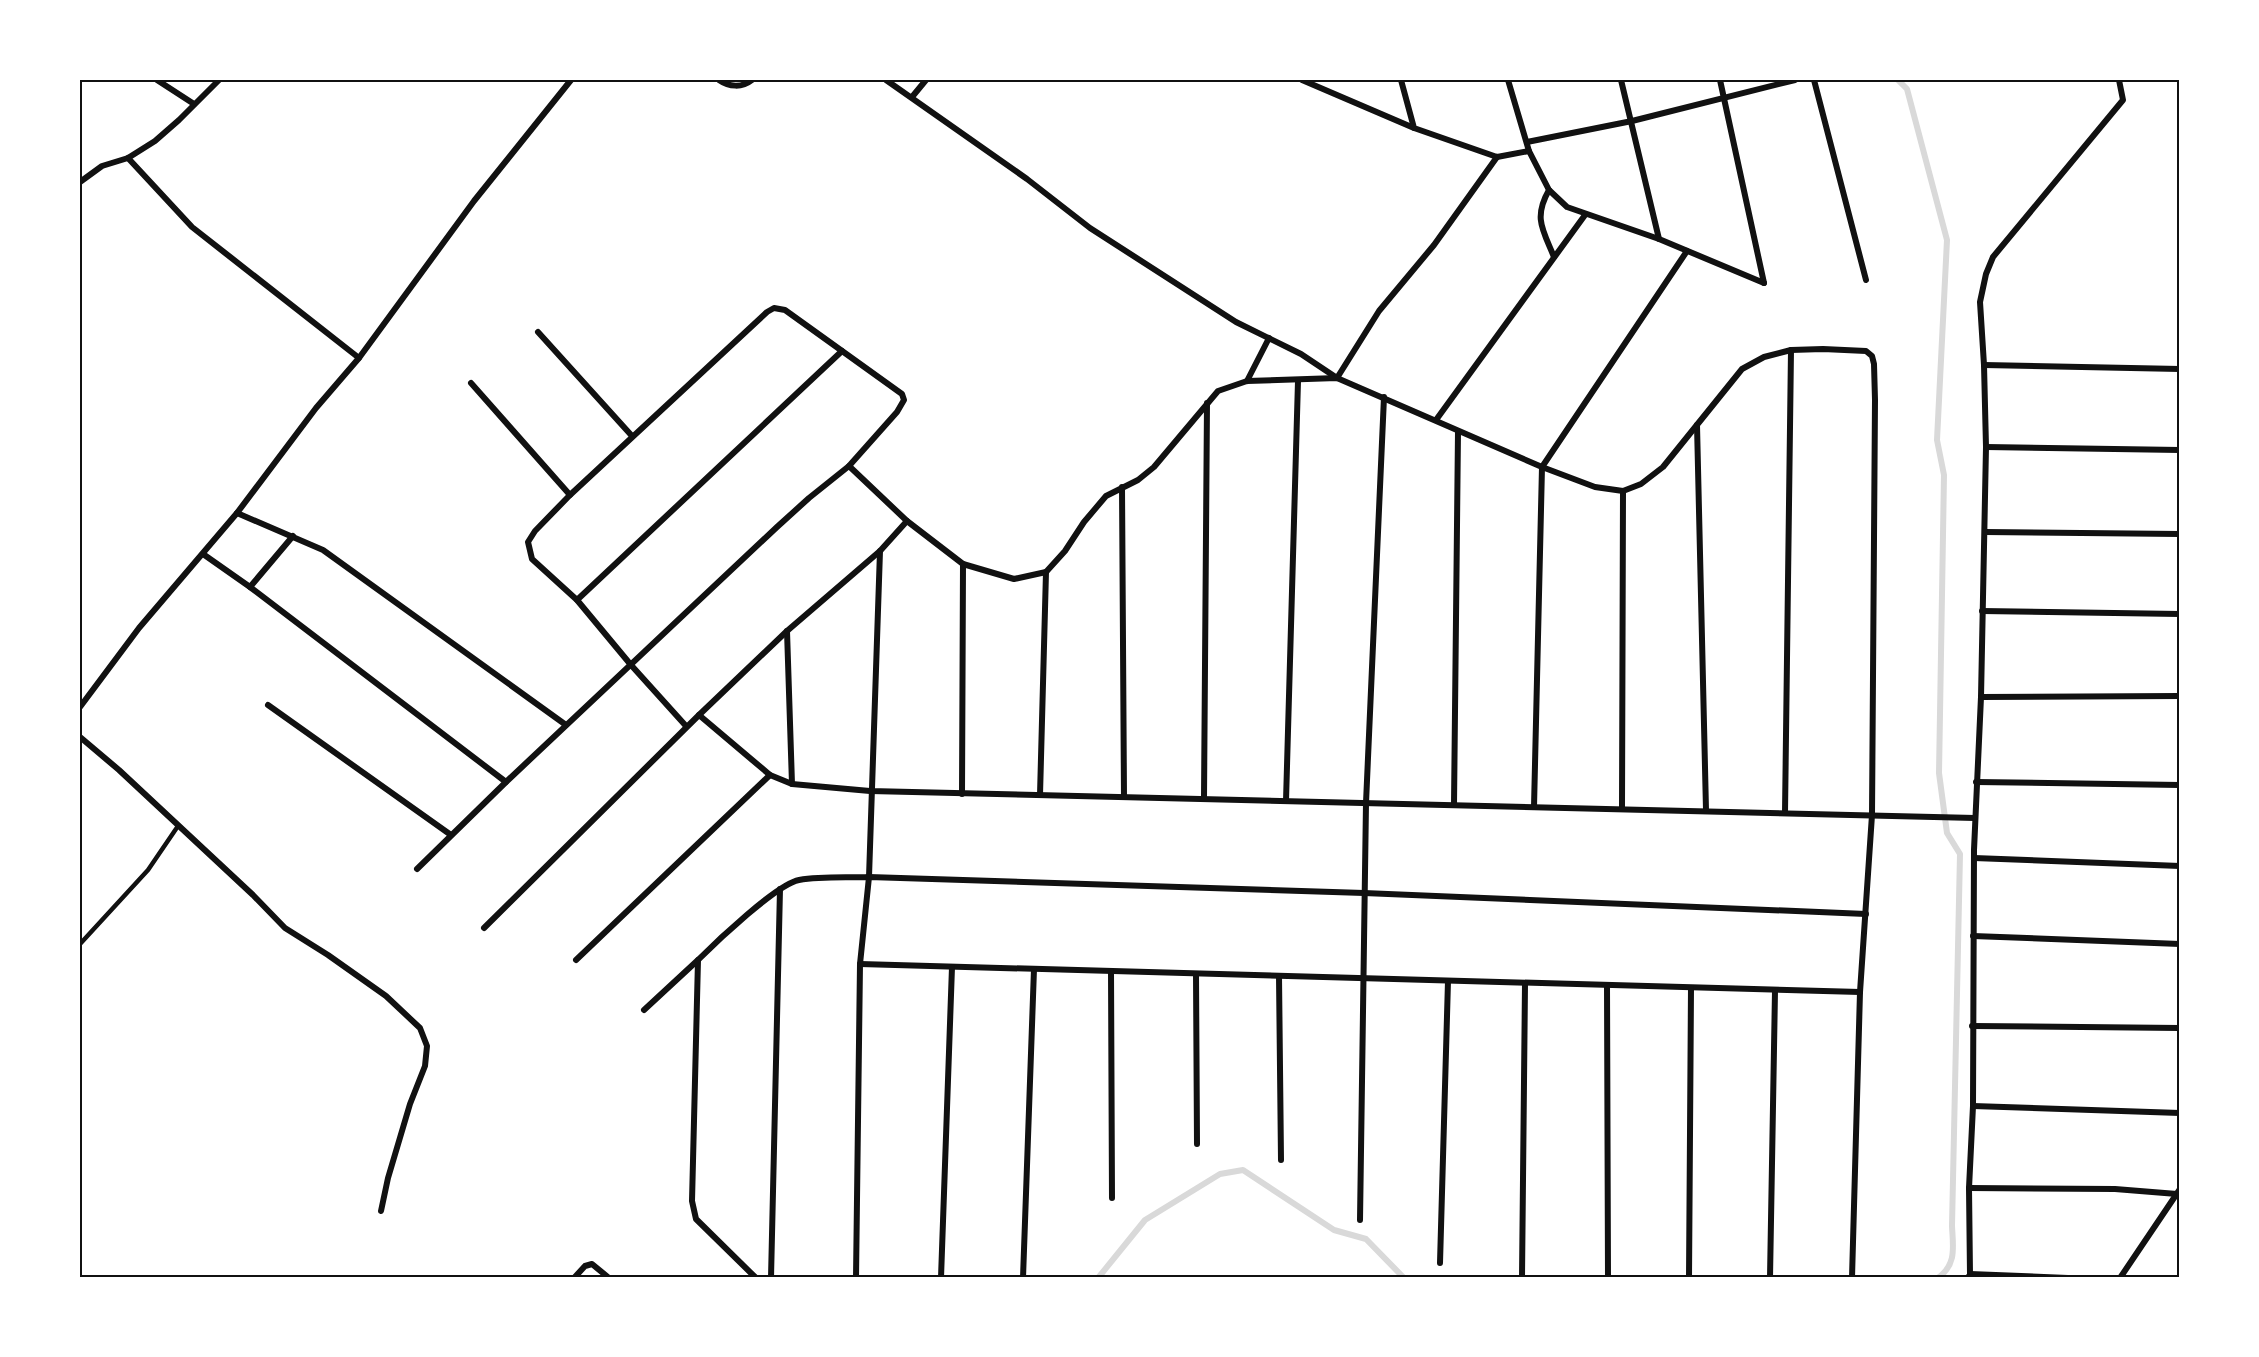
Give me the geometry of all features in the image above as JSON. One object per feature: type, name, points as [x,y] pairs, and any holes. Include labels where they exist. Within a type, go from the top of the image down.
[{"type":"street","points":[[157,80],[194,104]]},
{"type":"street","points":[[80,182],[102,166],[128,158],[155,141],[219,80]]},
{"type":"street","points":[[80,707],[140,628],[237,513],[316,408],[359,358],[474,201],[571,80]]},
{"type":"street","points":[[719,80],[727,86],[738,86],[752,80]]},
{"type":"street","points":[[886,80],[1027,179],[1090,228],[1236,322],[1301,354],[1336,378],[1436,420],[1458,432],[1595,487],[1623,491],[1641,484],[1663,467],[1742,369],[1764,357],[1791,350],[1823,349],[1866,351],[1872,356],[1874,364],[1872,815],[1860,992],[1852,1278]]},
{"type":"street","points":[[912,97],[926,80]]},
{"type":"street","points":[[1302,80],[1414,128],[1497,157],[1529,151]]},
{"type":"street","points":[[1401,80],[1414,128]]},
{"type":"street","points":[[1508,80],[1529,151],[1549,190],[1567,207],[1659,239],[1764,283],[1720,80]]},
{"type":"street","points":[[1621,80],[1659,239]]},
{"type":"street","points":[[1527,142],[1632,122],[1795,80]]},
{"type":"street","points":[[1814,80],[1866,280]]},
{"type":"street","points":[[2068,1278],[1969,1276],[1969,1188],[1973,1106],[1974,858],[1981,697],[1986,447],[1980,302],[1986,274],[1993,256],[2123,100],[2119,80]]},
{"type":"street","points":[[1336,378],[1379,311],[1434,244],[1497,157]]},
{"type":"street","points":[[128,158],[192,227],[359,358]]},
{"type":"street","points":[[1549,190],[1541,204],[1539,220],[1554,257]]},
{"type":"street","points":[[1436,420],[1586,215]]},
{"type":"street","points":[[1534,807],[1542,467],[1687,251]]},
{"type":"street","points":[[417,869],[506,782],[567,725],[631,665],[809,498],[849,466],[897,412],[904,400],[902,393],[785,310],[774,308],[767,312],[570,495],[534,531],[528,542],[532,559],[577,600],[631,665],[686,726]]},
{"type":"street","points":[[538,332],[632,436]]},
{"type":"street","points":[[1247,381],[1269,338]]},
{"type":"street","points":[[1785,813],[1791,350]]},
{"type":"street","points":[[577,600],[842,351]]},
{"type":"street","points":[[1984,365],[2180,369]]},
{"type":"street","points":[[849,466],[907,521],[963,564],[1014,579],[1046,572],[1065,551],[1096,506],[1106,496],[1138,480],[1154,467],[1218,391],[1247,381],[1336,378]]},
{"type":"street","points":[[1286,801],[1298,381]]},
{"type":"street","points":[[471,383],[570,495]]},
{"type":"street","points":[[1360,1220],[1366,803],[1384,397]]},
{"type":"street","points":[[1204,798],[1207,402]]},
{"type":"street","points":[[1697,425],[1706,810]]},
{"type":"street","points":[[1454,805],[1458,432]]},
{"type":"street","points":[[1986,447],[2180,450]]},
{"type":"street","points":[[1122,487],[1124,797]]},
{"type":"street","points":[[1622,809],[1623,491]]},
{"type":"street","points":[[237,513],[323,550],[567,725]]},
{"type":"street","points":[[484,928],[686,726],[787,631],[880,551],[907,521]]},
{"type":"street","points":[[1985,531],[2180,534]]},
{"type":"street","points":[[250,587],[293,536]]},
{"type":"street","points":[[855,1278],[860,964],[869,877],[870,791],[880,551]]},
{"type":"street","points":[[203,554],[250,587],[506,782]]},
{"type":"street","points":[[962,794],[963,564]]},
{"type":"street","points":[[1040,795],[1046,572]]},
{"type":"street","points":[[1982,611],[2180,614]]},
{"type":"street","points":[[787,631],[792,784]]},
{"type":"street","points":[[1981,697],[2180,696]]},
{"type":"street","points":[[268,705],[452,835]]},
{"type":"street","points":[[699,715],[770,775],[792,784],[870,791],[1975,818]]},
{"type":"street","points":[[80,737],[119,770],[253,895],[285,928],[386,996],[420,1028],[427,1046],[426,1066],[410,1104],[388,1178],[381,1211]]},
{"type":"street","points":[[576,960],[770,775]]},
{"type":"street","points":[[1976,782],[2180,785]]},
{"type":"street","points":[[1974,858],[2180,866]]},
{"type":"street","points":[[644,1010],[722,936],[780,889],[797,880],[869,877],[1364,893],[1866,914]]},
{"type":"street","points":[[771,1278],[780,889]]},
{"type":"street","points":[[1973,936],[2180,944]]},
{"type":"street","points":[[698,960],[692,1201],[696,1219],[756,1278]]},
{"type":"street","points":[[860,964],[1860,992]]},
{"type":"street","points":[[941,1278],[952,967]]},
{"type":"street","points":[[1023,1278],[1034,969]]},
{"type":"street","points":[[1112,971],[1112,1198]]},
{"type":"street","points":[[1196,974],[1197,1144]]},
{"type":"street","points":[[1279,976],[1281,1161]]},
{"type":"street","points":[[1440,1263],[1448,981]]},
{"type":"street","points":[[1522,1278],[1525,984]]},
{"type":"street","points":[[1607,986],[1608,1278]]},
{"type":"street","points":[[1689,1278],[1690,988]]},
{"type":"street","points":[[1770,1278],[1775,991]]},
{"type":"street","points":[[1972,1026],[2180,1029]]},
{"type":"street","points":[[1973,1106],[2180,1113]]},
{"type":"street","points":[[1969,1188],[2178,1192]]},
{"type":"street","points":[[2120,1278],[2178,1192]]},
{"type":"street","points":[[574,1278],[585,1266],[591,1264],[609,1278]]},
{"type":"lane","points":[[80,944],[148,870],[178,826]]},
{"type":"waterway","points":[[1898,80],[1907,89],[1947,240],[1937,440],[1944,475],[1939,773],[1947,833],[1960,854],[1953,1248],[1951,1261],[1938,1278]]},
{"type":"waterway","points":[[1098,1278],[1145,1220],[1220,1174],[1243,1170],[1334,1230],[1366,1239],[1404,1278]]}]
